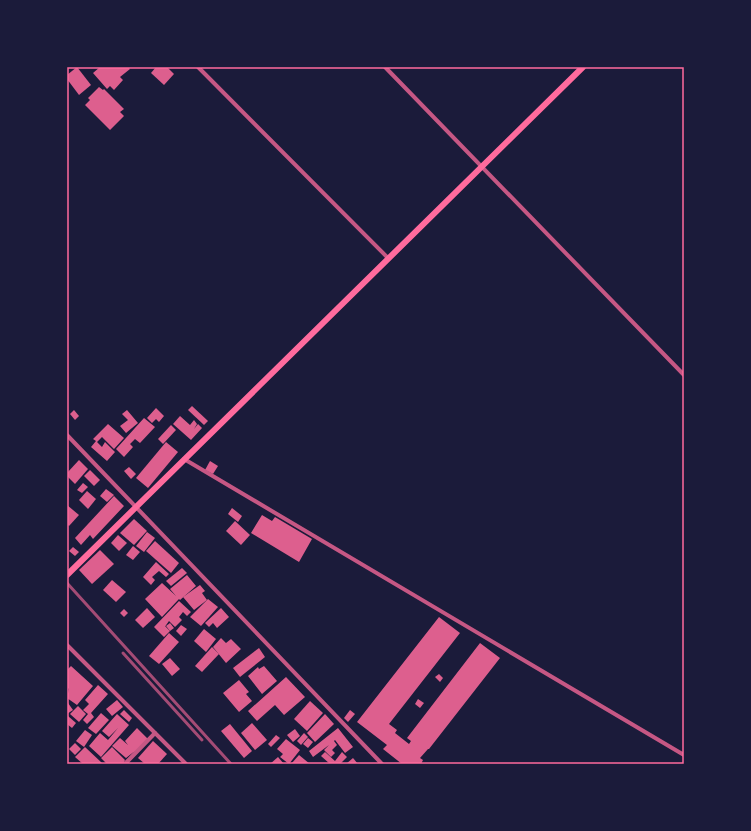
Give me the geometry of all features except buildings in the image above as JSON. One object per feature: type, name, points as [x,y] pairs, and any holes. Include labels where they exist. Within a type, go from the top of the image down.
[{"type":"main road","points":[[67,575],[583,67]]},
{"type":"street","points":[[198,67],[388,258]]},
{"type":"street","points":[[385,67],[684,375]]},
{"type":"street","points":[[67,435],[382,764]]},
{"type":"street","points":[[184,459],[684,755]]},
{"type":"street","points":[[67,645],[186,764]]},
{"type":"street","points":[[125,764],[155,733]]},
{"type":"railway","points":[[67,583],[231,764]]},
{"type":"railway","points":[[123,653],[202,740]]}]
